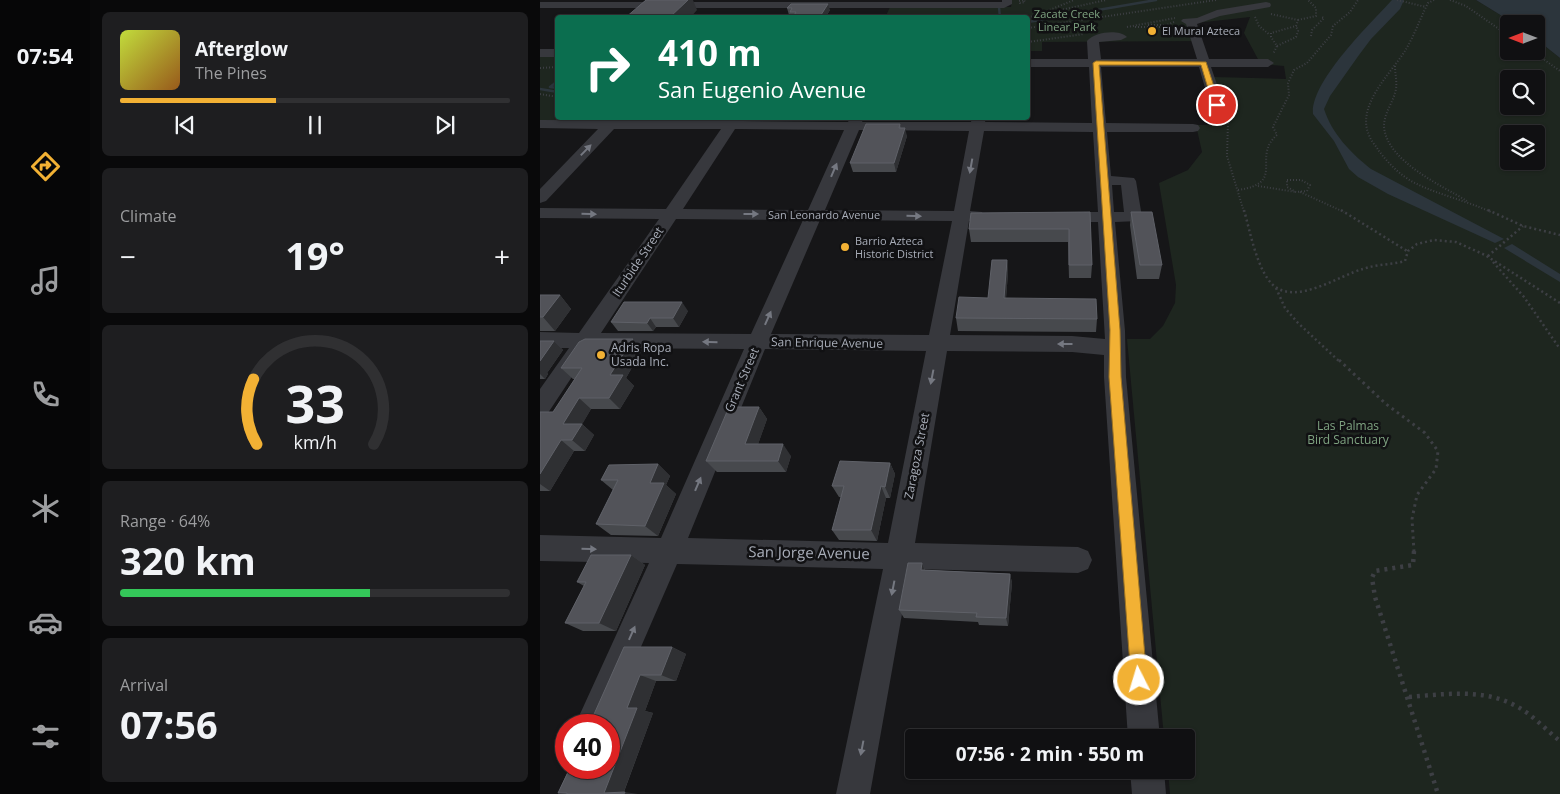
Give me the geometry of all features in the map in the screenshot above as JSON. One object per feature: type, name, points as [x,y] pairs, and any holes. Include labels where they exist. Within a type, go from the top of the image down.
[{"type":"street","points":[[540,5],[652,2],[774,2],[814,9],[889,2],[1007,2]]},
{"type":"street","points":[[638,15],[652,2]]},
{"type":"street","points":[[774,2],[776,15]]},
{"type":"street","points":[[1217,105],[1189,22],[1217,13],[1261,6]]},
{"type":"street","points":[[1120,33],[1093,41],[1143,729]]},
{"type":"street","points":[[540,53],[555,53]]},
{"type":"street","points":[[1030,63],[1265,63]]},
{"type":"street","points":[[540,124],[610,125],[734,121],[978,122],[1099,127],[1194,128]]},
{"type":"street","name":"Iturbide Street","points":[[540,407],[734,121]]},
{"type":"street","name":"Grant Street","points":[[596,714],[669,551],[757,343],[816,214],[855,122]]},
{"type":"street","name":"Zaragoza Street","points":[[853,794],[899,555],[978,122]]},
{"type":"street","points":[[540,198],[610,125]]},
{"type":"street","points":[[1039,217],[1133,217],[1128,181],[1104,180]]},
{"type":"street","name":"San Leonardo Avenue","points":[[540,213],[991,216]]},
{"type":"street","name":"San Enrique Avenue","points":[[540,340],[1072,344],[1114,348]]},
{"type":"street","name":"San Jorge Avenue","points":[[540,548],[1078,560]]},
{"type":"street","points":[[1148,779],[1149,794]]},
{"type":"path","points":[[1042,14],[1074,0]]},
{"type":"path","points":[[1030,17],[1106,0]]},
{"type":"path","points":[[1030,28],[1216,0]]},
{"type":"path","points":[[1308,0],[1316,8],[1316,16]]},
{"type":"path","points":[[1238,190],[1254,188],[1263,182],[1267,171],[1266,147],[1268,141],[1277,135],[1273,127],[1289,95],[1288,83],[1294,70],[1307,63],[1331,35],[1333,26],[1350,12],[1358,0]]},
{"type":"path","points":[[1397,0],[1426,6]]},
{"type":"path","points":[[1434,0],[1426,6],[1415,33],[1374,96],[1369,107],[1366,125],[1369,136],[1387,162],[1411,181],[1442,195],[1472,203]]},
{"type":"path","points":[[1450,0],[1466,6],[1500,30]]},
{"type":"path","points":[[1261,6],[1268,13],[1298,20],[1316,16],[1323,17],[1312,30],[1311,36]]},
{"type":"path","points":[[1244,8],[1254,16],[1259,26],[1270,35],[1277,46]]},
{"type":"path","points":[[1265,63],[1277,46],[1296,37],[1298,20]]},
{"type":"path","points":[[1120,33],[1136,27],[1162,27],[1165,24],[1174,22]]},
{"type":"path","points":[[1270,35],[1275,31],[1296,26]]},
{"type":"path","points":[[1545,60],[1560,71]]},
{"type":"path","points":[[1395,65],[1396,90],[1384,126],[1386,140],[1396,154],[1417,171],[1472,203],[1523,226],[1560,235]]},
{"type":"path","points":[[540,68],[555,67]]},
{"type":"path","points":[[540,94],[555,96]]},
{"type":"path","points":[[1217,105],[1228,122],[1226,156],[1262,266],[1269,280],[1276,288],[1285,308],[1298,323],[1386,404],[1425,434],[1438,452],[1436,469],[1417,495],[1412,519],[1414,551],[1412,565],[1375,571],[1372,578],[1375,597],[1409,697],[1438,794]]},
{"type":"path","points":[[1258,186],[1296,192],[1300,192],[1309,189],[1308,183],[1297,179],[1287,180],[1287,187],[1296,192]]},
{"type":"path","points":[[1300,192],[1329,204],[1359,220],[1395,246],[1407,250]]},
{"type":"path","points":[[1488,256],[1495,247],[1509,240],[1523,226]]},
{"type":"path","points":[[1276,288],[1292,291],[1310,289],[1328,284],[1360,270],[1405,261],[1407,250],[1414,245],[1426,241],[1456,241],[1470,245],[1560,303]]},
{"type":"path","points":[[1488,256],[1524,297],[1560,349]]},
{"type":"path","points":[[1409,697],[1484,694],[1504,699],[1520,708],[1560,741]]},
{"type":"green space","name":"Las Palmas Bird Sanctuary","points":[[1012,0],[1476,0],[1500,15],[1500,60],[1545,60],[1545,46],[1560,58],[1560,794],[1170,794],[1169,779],[1195,779],[1195,729],[1163,729],[1127,339],[1150,339],[1163,326],[1175,303],[1176,285],[1159,183],[1188,170],[1202,152],[1196,125],[1216,125],[1211,105],[1213,77],[1286,79],[1284,66],[1259,61],[1244,33],[1250,17],[1196,23],[1201,41],[1042,42],[1042,51],[1030,51],[1030,15],[886,15],[890,7],[1011,7]]},
{"type":"green space","points":[[540,56],[555,56],[555,120],[620,120],[617,122],[540,122]]},
{"type":"shaded area","points":[[1392,0],[1404,0],[1400,9],[1371,39],[1330,96],[1324,109],[1327,118],[1343,142],[1371,169],[1504,239],[1495,243],[1388,194],[1358,177],[1349,169],[1334,141],[1313,114],[1315,101],[1321,86],[1331,70]]},
{"type":"shaded area","points":[[1476,0],[1560,0],[1560,58],[1545,46],[1545,15],[1500,15]]},
{"type":"shaded area","points":[[1512,244],[1560,274],[1560,282],[1504,248]]},
{"type":"building","points":[[646,0],[688,0],[672,15],[628,15]]},
{"type":"building","points":[[791,4],[828,4],[821,15],[794,15],[796,12],[790,12],[792,8],[787,8]]},
{"type":"building","points":[[866,124],[900,124],[899,128],[905,128],[894,163],[850,163]]},
{"type":"building","points":[[1090,212],[1092,265],[1069,265],[1069,229],[969,229],[971,213]]},
{"type":"building","points":[[1131,212],[1152,212],[1162,265],[1140,265]]},
{"type":"building","points":[[992,260],[1007,260],[1004,298],[1096,299],[1097,319],[956,318],[959,297],[988,298]]},
{"type":"building","points":[[540,295],[560,295],[543,317],[540,317]]},
{"type":"building","points":[[624,302],[682,302],[673,318],[650,318],[647,323],[611,322]]},
{"type":"building","points":[[585,339],[633,339],[610,375],[623,375],[609,398],[579,398],[563,424],[582,424],[572,440],[561,440],[540,474],[540,412],[553,412],[582,368],[561,368],[579,342]]},
{"type":"building","points":[[540,341],[554,341],[540,361]]},
{"type":"building","points":[[729,407],[759,407],[745,444],[783,444],[778,461],[706,461]]},
{"type":"building","points":[[840,461],[890,463],[885,487],[881,486],[871,530],[832,530],[844,486],[832,486]]},
{"type":"building","points":[[658,464],[650,483],[664,483],[645,526],[596,524],[618,480],[601,480],[609,465]]},
{"type":"building","points":[[591,555],[631,555],[599,623],[565,623],[586,582],[577,582]]},
{"type":"building","points":[[908,563],[922,563],[921,570],[1010,574],[1006,618],[976,617],[977,613],[899,610]]},
{"type":"building","points":[[624,647],[672,647],[661,675],[640,675],[627,708],[637,708],[620,752],[620,714],[594,714]]},
{"type":"building","points":[[565,779],[609,779],[604,793],[625,792],[624,794],[558,793]]},
{"type":"waterway","points":[[1030,22],[1156,0]]},
{"type":"waterway","points":[[999,7],[1000,15]]},
{"type":"waterway","points":[[555,83],[550,87],[555,88]]},
{"type":"waterway","points":[[540,89],[555,92]]},
{"type":"place","name":"El Mural Azteca","points":[[1152,31]]},
{"type":"place","name":"Barrio Azteca Historic District","points":[[845,247]]},
{"type":"place","name":"Adris Ropa Usada Inc.","points":[[601,355]]},
{"type":"route","points":[[1139,680],[1115,377],[1115,330],[1099,127],[1096,63],[1204,63],[1217,105]]},
{"type":"park label","name":"Zacate Creek Linear Park","points":[[1067,20]]}]
